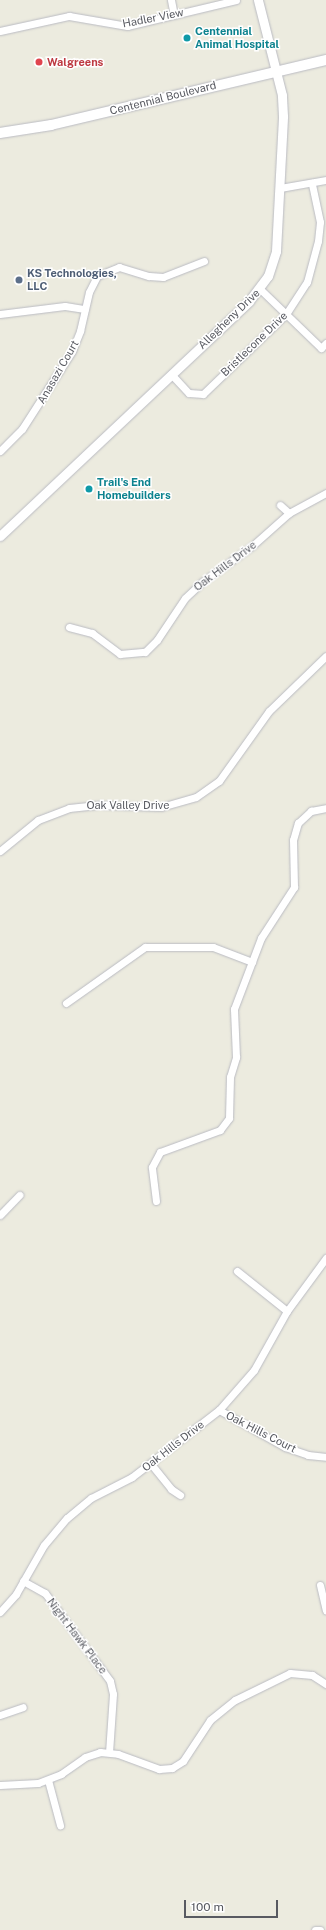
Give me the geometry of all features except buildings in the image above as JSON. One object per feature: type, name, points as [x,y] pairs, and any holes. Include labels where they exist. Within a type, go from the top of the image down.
[{"type":"main road","name":"Centennial Boulevard","points":[[0,133],[51,125],[326,60]]},
{"type":"street","points":[[171,0],[174,15]]},
{"type":"street","name":"Hadler View","points":[[0,31],[69,16],[127,26],[174,15],[210,3],[236,0]]},
{"type":"street","name":"Allegheny Drive","points":[[0,536],[260,289],[274,264],[280,188],[283,116],[276,71],[258,0]]},
{"type":"street","points":[[280,188],[326,180]]},
{"type":"street","name":"Bristlecone Drive","points":[[171,374],[188,393],[203,394],[286,314],[307,282],[318,241],[320,222],[312,183]]},
{"type":"street","name":"Anasazi Court","points":[[0,451],[22,429],[72,351],[92,284],[111,268],[126,267],[149,276],[163,277],[204,261]]},
{"type":"street","points":[[260,289],[286,314],[323,345]]},
{"type":"street","points":[[0,314],[65,306],[85,308]]},
{"type":"street","name":"Oak Hills Drive","points":[[69,627],[92,633],[120,654],[144,652],[157,640],[192,590],[252,546],[289,513],[326,493]]},
{"type":"street","points":[[280,505],[289,513]]},
{"type":"street","name":"Oak Valley Drive","points":[[0,851],[38,820],[69,808],[100,805],[161,807],[196,797],[219,781],[269,711],[326,656]]},
{"type":"street","points":[[156,1201],[152,1167],[160,1152],[220,1130],[229,1118],[230,1077],[236,1057],[234,1009],[266,929],[294,887],[293,840],[298,824],[311,811],[326,808]]},
{"type":"street","points":[[66,1003],[145,947],[213,947],[252,962]]},
{"type":"street","points":[[0,1216],[19,1195]]},
{"type":"street","name":"Oak Hills Drive","points":[[0,1612],[23,1581],[41,1549],[67,1518],[91,1498],[125,1482],[151,1464],[219,1410],[262,1358],[287,1311],[326,1258]]},
{"type":"street","points":[[237,1271],[287,1311]]},
{"type":"street","name":"Oak Hills Court","points":[[219,1410],[285,1447],[308,1455],[326,1457]]},
{"type":"street","points":[[151,1464],[171,1489],[180,1495]]},
{"type":"street","name":"Night Hawk Place","points":[[23,1581],[45,1593],[110,1681],[113,1694],[109,1752]]},
{"type":"street","points":[[320,1585],[326,1610]]},
{"type":"street","points":[[0,1785],[25,1786],[48,1780],[86,1757],[109,1752],[159,1769],[172,1768],[183,1761],[210,1720],[235,1700],[290,1673],[312,1675],[326,1684]]},
{"type":"street","points":[[0,1715],[23,1707]]},
{"type":"street","points":[[48,1780],[60,1825]]},
{"type":"place","name":"Centennial Animal Hospital","points":[[187,38]]},
{"type":"place","name":"Walgreens","points":[[39,62]]},
{"type":"place","name":"KS Technologies, LLC","points":[[19,280]]},
{"type":"place","name":"Trail's End Homebuilders","points":[[89,489]]}]
